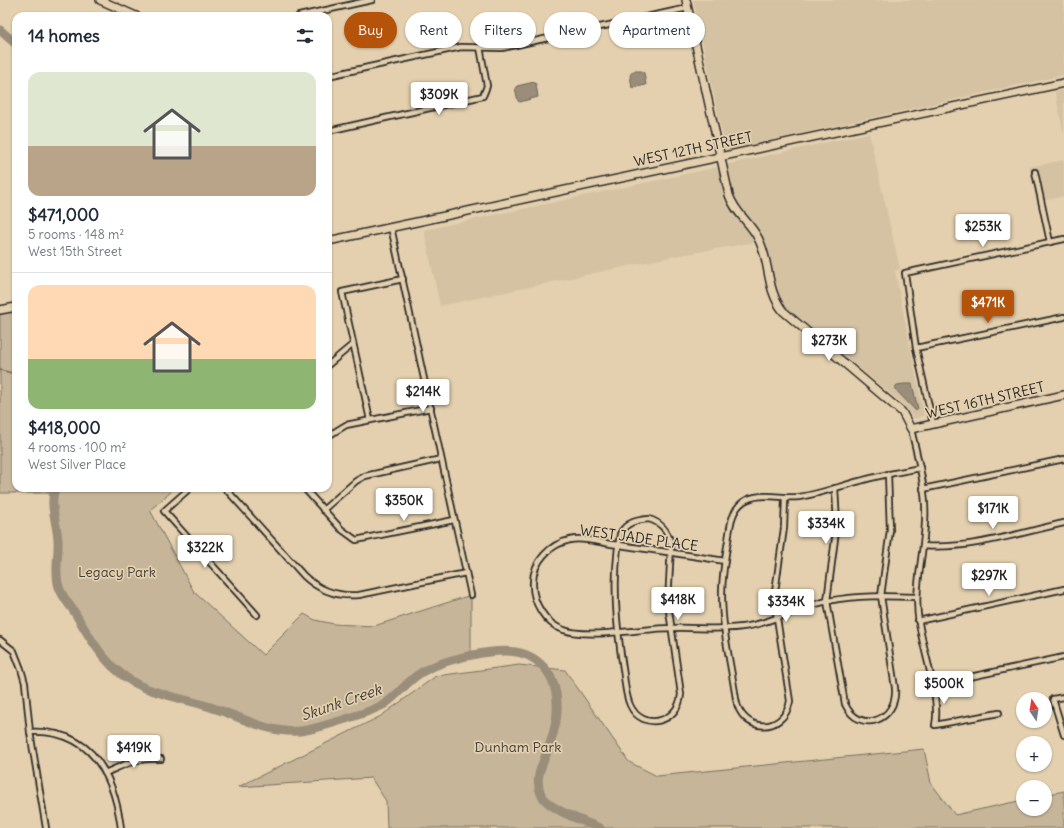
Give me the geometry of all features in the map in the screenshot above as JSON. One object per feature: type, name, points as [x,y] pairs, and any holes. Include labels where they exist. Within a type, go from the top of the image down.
[{"type":"main road","points":[[100,0],[127,12]]},
{"type":"main road","points":[[686,0],[733,206],[759,240],[764,254],[771,290],[776,302],[783,311],[902,412],[911,429]]},
{"type":"main road","name":"WEST 12TH STREET","points":[[332,240],[1064,83]]},
{"type":"main road","points":[[0,310],[12,308]]},
{"type":"main road","name":"WEST 16TH STREET","points":[[911,429],[1064,395]]},
{"type":"street","points":[[317,12],[372,0]]},
{"type":"street","points":[[536,41],[688,8]]},
{"type":"street","points":[[332,75],[461,47],[470,47]]},
{"type":"street","points":[[332,130],[483,96],[487,86],[480,48]]},
{"type":"street","points":[[1035,172],[1050,242]]},
{"type":"street","points":[[391,227],[471,595]]},
{"type":"street","points":[[933,424],[916,348],[905,273],[1064,239]]},
{"type":"street","points":[[370,420],[352,345],[342,292],[403,279]]},
{"type":"street","points":[[916,348],[1064,317]]},
{"type":"street","points":[[332,362],[352,345]]},
{"type":"street","points":[[332,434],[346,425],[430,408]]},
{"type":"street","points":[[911,429],[920,468],[926,520],[917,597],[918,621],[932,685],[936,712],[935,725],[999,713]]},
{"type":"street","points":[[323,510],[365,476],[441,459]]},
{"type":"street","points":[[923,489],[1064,459]]},
{"type":"street","points":[[785,498],[784,528],[774,589],[790,701],[788,710],[782,718],[767,726],[751,723],[744,717],[738,708],[725,628],[722,594],[725,562],[735,512],[741,505],[752,498],[761,496],[785,498],[812,494],[888,474],[920,468]]},
{"type":"street","points":[[835,488],[838,523],[827,601],[845,704],[848,711],[856,718],[872,721],[888,714],[896,699],[881,596],[890,530],[888,474]]},
{"type":"street","points":[[185,492],[164,511],[257,615]]},
{"type":"street","points":[[229,492],[304,576],[315,586],[325,591],[343,596],[359,595],[466,573]]},
{"type":"street","points":[[307,492],[341,529],[356,540],[454,520]]},
{"type":"street","points":[[649,519],[657,522],[669,535],[672,552],[668,589],[671,628],[681,699],[676,711],[670,717],[658,721],[650,721],[638,716],[629,703],[617,631],[615,586],[619,544],[620,534],[625,527],[636,521],[649,519]]},
{"type":"street","points":[[923,546],[944,547],[963,545],[1064,523]]},
{"type":"street","name":"WEST JADE PLACE","points":[[617,631],[578,633],[558,628],[548,621],[541,612],[533,589],[534,574],[539,561],[550,549],[556,545],[576,539],[672,552],[725,562]]},
{"type":"street","points":[[918,621],[1064,589]]},
{"type":"street","points":[[617,631],[750,626],[827,601],[881,596],[917,597]]},
{"type":"street","points":[[0,640],[14,651],[22,669],[26,690],[30,732],[46,828]]},
{"type":"street","points":[[932,685],[1064,657]]},
{"type":"street","points":[[1064,697],[1053,699],[1064,736]]},
{"type":"street","points":[[30,732],[53,733],[79,742],[93,754],[105,773],[115,796],[121,828]]},
{"type":"street","points":[[105,773],[134,760],[146,758],[161,759]]},
{"type":"shaded area","points":[[693,0],[1064,0],[1064,75],[726,150],[704,48],[705,48],[705,12],[696,12]]},
{"type":"shaded area","points":[[633,71],[642,71],[644,73],[646,85],[632,88],[630,75]]},
{"type":"shaded area","points":[[534,82],[536,84],[538,97],[520,102],[518,101],[515,88],[517,86]]},
{"type":"shaded area","points":[[1064,90],[1064,135],[1055,92]]},
{"type":"shaded area","points":[[869,133],[900,269],[895,271],[924,415],[914,419],[903,404],[782,304],[777,295],[765,241],[732,201],[725,165]]},
{"type":"shaded area","points":[[1064,160],[1064,196],[1037,202],[1029,167]]},
{"type":"shaded area","points":[[719,167],[728,206],[756,242],[675,256],[440,306],[424,230]]},
{"type":"shaded area","points":[[912,384],[918,409],[916,411],[894,388],[897,385]]},
{"type":"green space","name":"Legacy Park","points":[[12,308],[12,492],[171,492],[150,510],[194,592],[263,655],[304,614],[315,620],[334,624],[374,626],[471,595],[471,656],[439,664],[419,674],[395,697],[380,706],[301,731],[282,732],[201,704],[169,697],[140,686],[123,676],[102,656],[85,633],[59,588],[57,562],[58,540],[53,493],[0,493],[0,310]]},
{"type":"green space","name":"Dunham Park","points":[[519,665],[565,670],[629,762],[657,776],[924,749],[931,783],[955,815],[1016,802],[1016,816],[1052,816],[1052,794],[1064,791],[1064,828],[387,828],[386,801],[371,778],[238,787],[381,716],[436,676]]},
{"type":"waterway","name":"Skunk Creek","points":[[0,30],[12,40]]},
{"type":"waterway","points":[[0,370],[12,373]]},
{"type":"waterway","name":"Skunk Creek","points":[[54,492],[53,507],[58,540],[57,575],[60,591],[102,655],[120,673],[130,680],[150,690],[207,706],[268,728],[300,731],[342,720],[383,705],[393,698],[419,674],[455,659],[470,655],[500,651],[524,654],[537,661],[547,671],[552,680],[557,698],[557,716],[555,725],[539,777],[538,783],[541,794],[545,800],[559,810],[600,828]]}]
